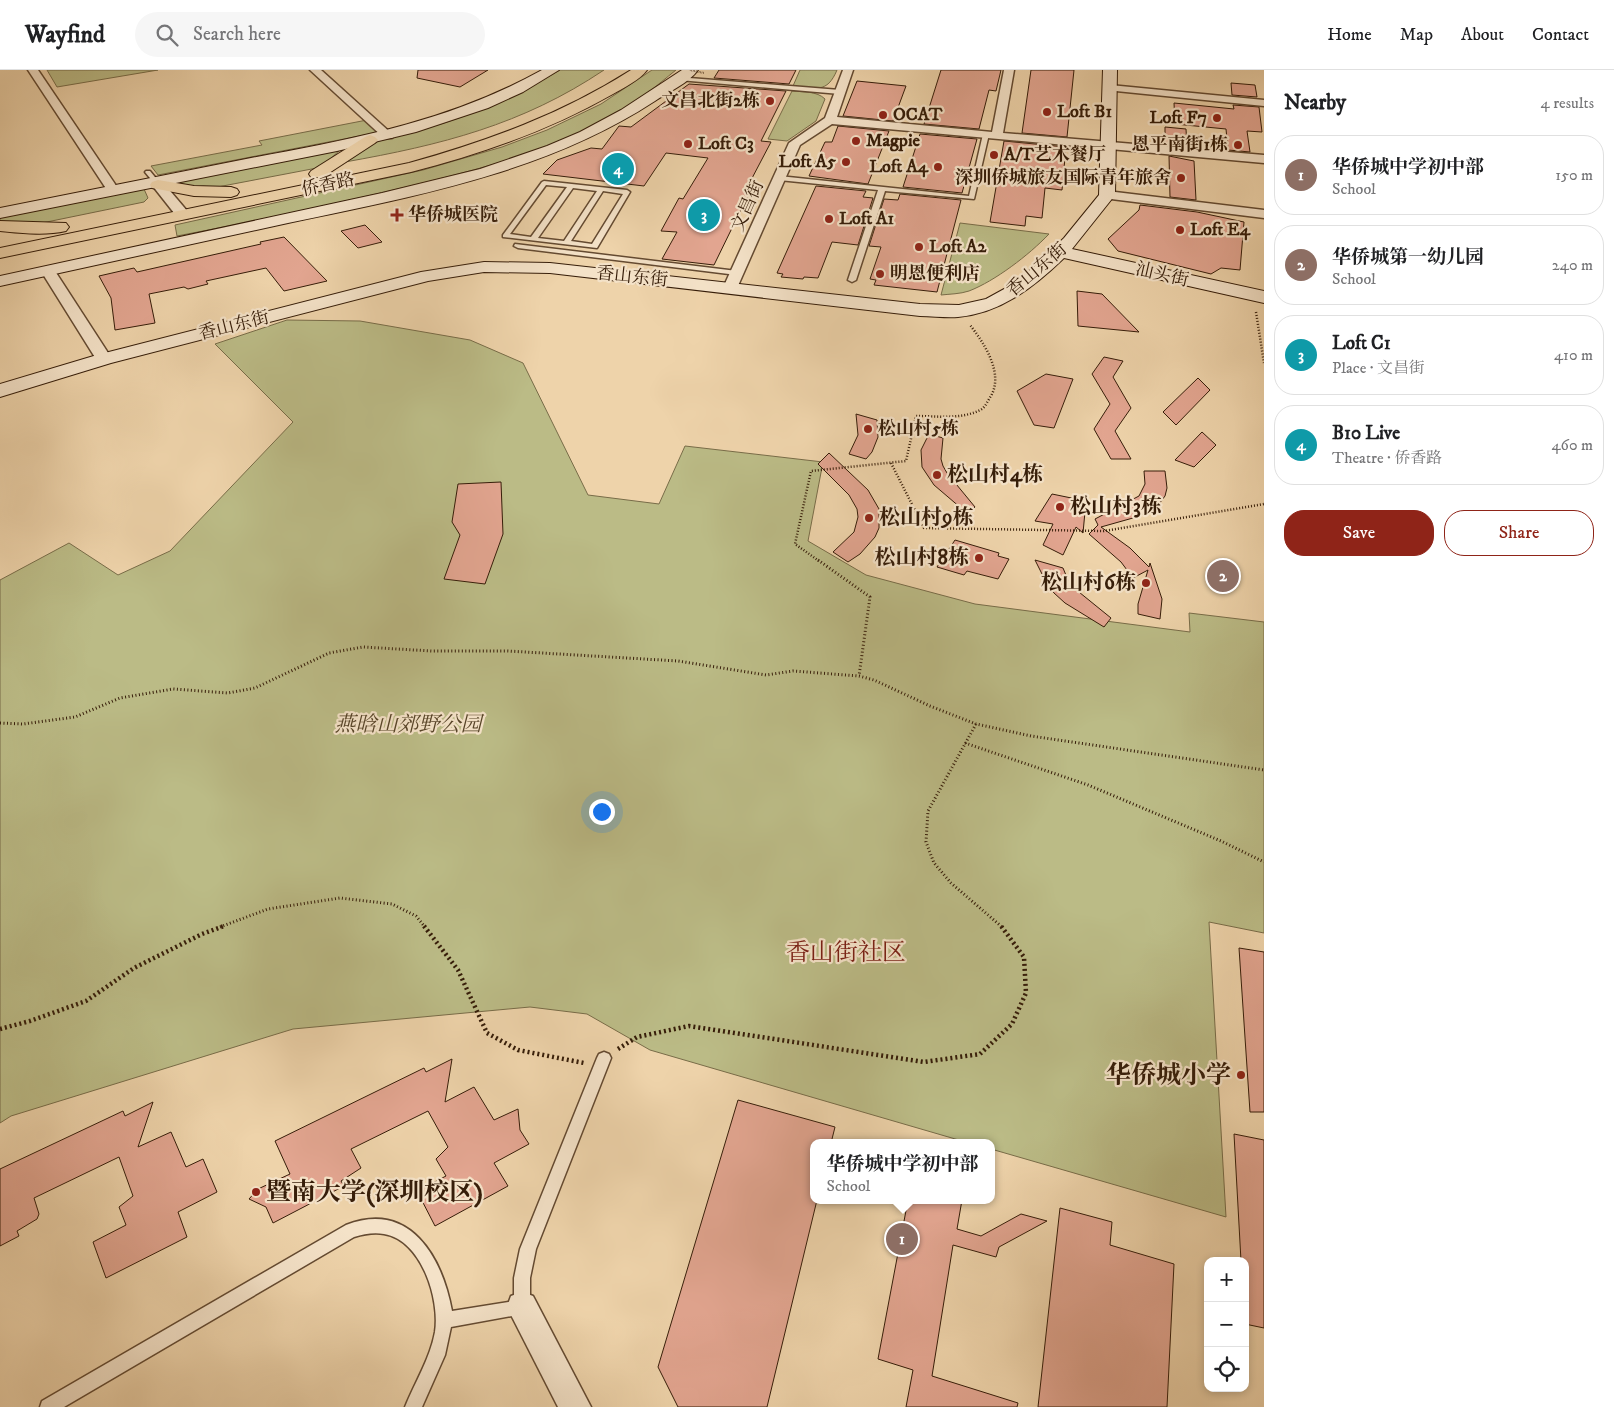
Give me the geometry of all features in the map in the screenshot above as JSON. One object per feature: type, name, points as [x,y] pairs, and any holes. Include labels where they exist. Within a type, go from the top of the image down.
[{"type":"main road","name":"侨香路","points":[[0,239],[22,242],[178,209],[317,174],[405,156],[479,135],[546,109],[574,95],[613,70]]},
{"type":"main road","name":"侨香路","points":[[237,195],[411,167],[503,140],[595,100],[640,70]]},
{"type":"main road","points":[[317,174],[370,140]]},
{"type":"main road","points":[[154,179],[194,191],[237,195]]},
{"type":"main road","name":"侨香路","points":[[0,253],[60,227],[178,209]]},
{"type":"main road","points":[[0,226],[27,228],[60,227]]},
{"type":"street","points":[[34,70],[113,190]]},
{"type":"street","points":[[315,70],[388,136]]},
{"type":"street","points":[[0,213],[113,190],[154,179],[388,136],[439,122],[469,111],[522,88],[552,70]]},
{"type":"street","points":[[848,70],[830,120],[1264,159]]},
{"type":"street","points":[[992,134],[1009,70]]},
{"type":"street","points":[[0,281],[379,198],[498,168],[585,135],[622,116],[691,73]]},
{"type":"street","points":[[1264,103],[1110,79],[1107,195],[1264,214]]},
{"type":"street","name":"文昌街","points":[[735,277],[795,142],[830,120]]},
{"type":"street","points":[[154,179],[178,209]]},
{"type":"street","name":"香山东街","points":[[0,390],[104,359],[427,276],[470,268],[518,266],[735,277],[906,309],[958,312],[982,307],[1002,299],[1040,271],[1061,252],[1107,195]]},
{"type":"street","name":"汕头街","points":[[1061,252],[1259,296]]},
{"type":"street","points":[[48,271],[104,359]]},
{"type":"street","points":[[522,1307],[575,1407]]},
{"type":"lane","points":[[691,73],[840,92]]},
{"type":"lane","points":[[780,178],[972,198],[992,134]]},
{"type":"lane","points":[[505,236],[544,183],[628,192],[594,246],[593,251],[735,277]]},
{"type":"lane","points":[[533,239],[570,186]]},
{"type":"lane","points":[[566,243],[601,189]]},
{"type":"lane","points":[[852,280],[882,189]]},
{"type":"lane","points":[[505,236],[515,245],[735,277]]},
{"type":"lane","points":[[505,236],[594,246]]},
{"type":"lane","points":[[445,1320],[522,1307],[520,1288],[528,1249],[604,1058]]},
{"type":"lane","points":[[48,1407],[351,1230],[363,1226],[381,1225],[403,1233],[421,1250],[434,1272],[440,1291],[445,1320],[438,1350],[413,1407]]},
{"type":"path","points":[[1259,296],[1264,363]]},
{"type":"path","points":[[859,676],[870,597],[795,544],[811,470],[906,461],[916,416],[960,416],[982,409],[995,393],[994,371],[982,339],[958,312]]},
{"type":"path","points":[[891,462],[924,528],[1104,531],[1264,504]]},
{"type":"path","points":[[0,723],[23,724],[75,717],[120,698],[173,689],[228,693],[256,688],[329,653],[363,647],[614,656],[678,661],[766,675],[793,671],[859,676],[874,680],[930,706],[976,724],[1032,736],[1264,770]]},
{"type":"path","points":[[0,1029],[30,1021],[86,1001],[134,968],[210,931],[268,908],[340,898],[392,904],[416,916],[458,970],[487,1033],[518,1050],[582,1064],[604,1058],[637,1037],[689,1026],[924,1062],[980,1054],[1012,1024],[1026,993],[1024,957],[999,923],[946,877],[934,863],[926,842],[928,811],[976,724]]},
{"type":"path","points":[[965,743],[1088,785],[1221,841],[1264,862]]},
{"type":"green space","points":[[47,70],[158,70],[57,87]]},
{"type":"green space","points":[[560,70],[604,70],[573,89],[511,119],[448,140],[345,162],[375,141],[441,124],[479,111],[525,90]]},
{"type":"green space","points":[[652,70],[676,70],[639,100],[615,115],[588,129],[532,152],[474,170],[385,192],[177,236],[175,225],[423,170],[502,147],[547,130],[601,104]]},
{"type":"green space","points":[[800,70],[837,70],[829,83],[820,88],[814,88],[793,86]]},
{"type":"green space","points":[[792,91],[814,93],[825,99],[816,121],[787,141],[768,139]]},
{"type":"green space","points":[[367,120],[380,132],[158,175],[151,166],[262,145],[259,141]]},
{"type":"green space","points":[[342,148],[326,163],[317,168],[207,189],[173,182]]},
{"type":"green space","points":[[144,189],[148,198],[144,202],[37,224],[0,221],[0,216]]},
{"type":"green space","points":[[960,223],[1049,234],[1022,259],[990,281],[969,291],[941,295]]},
{"type":"green space","name":"燕晗山郊野公园","points":[[287,320],[360,321],[470,340],[523,363],[588,495],[659,504],[685,446],[823,462],[808,541],[866,575],[975,604],[1190,632],[1189,613],[1264,622],[1264,933],[1209,922],[1226,1217],[995,1150],[995,1139],[955,1139],[650,1050],[587,1014],[530,1007],[293,1029],[11,1116],[0,1123],[0,580],[69,543],[118,575],[170,551],[293,422],[215,344]]},
{"type":"building","points":[[418,70],[488,70],[460,87],[417,78]]},
{"type":"building","points":[[719,70],[796,70],[789,84],[714,78]]},
{"type":"building","points":[[941,70],[1001,70],[996,91],[989,90],[979,129],[924,124]]},
{"type":"building","name":"Loft B1","points":[[1031,70],[1074,70],[1067,137],[1022,133]]},
{"type":"building","points":[[857,81],[906,86],[893,121],[843,116]]},
{"type":"building","points":[[1231,83],[1255,85],[1257,97],[1232,95]]},
{"type":"building","points":[[689,84],[786,91],[761,141],[771,142],[750,182],[754,183],[714,265],[662,259],[677,232],[661,231],[679,198],[683,199],[708,158],[666,153],[644,186],[543,174],[557,160],[591,148],[602,149],[619,126],[631,127]]},
{"type":"building","name":"Loft F7","points":[[1174,103],[1234,109],[1233,105],[1259,107],[1262,132],[1247,131],[1250,152],[1228,150],[1226,129],[1175,124]]},
{"type":"building","name":"Loft A5","points":[[838,126],[889,131],[868,184],[809,176],[825,142],[832,142]]},
{"type":"building","points":[[1165,127],[1186,129],[1187,147],[1165,145]]},
{"type":"building","name":"Loft A4","points":[[920,134],[977,139],[962,193],[903,187]]},
{"type":"building","points":[[1004,141],[1066,147],[1062,190],[1045,188],[1042,218],[1026,216],[1025,226],[990,222]]},
{"type":"building","points":[[1169,156],[1194,161],[1196,200],[1170,197]]},
{"type":"building","name":"Loft A1","points":[[816,186],[866,191],[863,197],[873,198],[858,245],[832,242],[818,278],[781,277],[783,274],[777,273]]},
{"type":"building","name":"Loft A2","points":[[900,194],[961,200],[937,292],[874,285],[876,280],[870,279],[881,247],[869,246],[884,199],[898,200]]},
{"type":"building","name":"Loft E4","points":[[1140,205],[1197,212],[1244,222],[1240,270],[1221,268],[1211,274],[1118,251],[1108,239],[1139,210]]},
{"type":"building","points":[[365,225],[382,242],[358,248],[341,231]]},
{"type":"building","points":[[284,237],[327,281],[284,291],[266,268],[206,281],[208,284],[188,289],[184,287],[149,294],[155,323],[115,330],[111,298],[99,276],[134,268],[137,272]]},
{"type":"building","points":[[1077,291],[1102,294],[1139,332],[1078,326]]},
{"type":"building","points":[[1104,357],[1123,361],[1113,377],[1131,408],[1115,431],[1131,459],[1111,459],[1094,429],[1110,404],[1092,374]]},
{"type":"building","points":[[1046,374],[1073,379],[1054,428],[1034,425],[1017,391]]},
{"type":"building","points":[[1198,378],[1210,390],[1176,425],[1163,412]]},
{"type":"building","name":"松山村5栋","points":[[856,414],[877,420],[878,437],[872,452],[866,459],[849,454],[858,435]]},
{"type":"building","points":[[1202,432],[1216,445],[1194,467],[1175,460]]},
{"type":"building","name":"松山村4栋","points":[[929,434],[943,438],[941,459],[943,466],[975,507],[968,514],[934,485],[922,467],[921,450]]},
{"type":"building","name":"松山村9栋","points":[[829,453],[868,490],[879,509],[879,528],[875,537],[860,554],[848,562],[833,552],[854,532],[858,517],[857,509],[849,495],[818,464]]},
{"type":"building","points":[[1144,471],[1165,471],[1167,488],[1165,496],[1159,504],[1140,516],[1101,527],[1130,548],[1149,567],[1150,563],[1162,599],[1160,619],[1138,614],[1138,604],[1148,570],[1133,578],[1121,562],[1089,534],[1098,525],[1095,519],[1139,496],[1145,484]]},
{"type":"building","points":[[501,482],[503,534],[485,584],[444,579],[460,535],[452,522],[458,484]]},
{"type":"building","points":[[1052,494],[1086,501],[1083,533],[1076,527],[1063,555],[1043,545],[1053,524],[1035,521]]},
{"type":"building","name":"松山村8栋","points":[[955,540],[999,553],[998,556],[1009,559],[998,579],[967,571],[964,575],[937,567]]},
{"type":"building","points":[[1035,560],[1063,568],[1074,588],[1111,618],[1104,627],[1065,603],[1054,593]]},
{"type":"building","points":[[1239,948],[1264,952],[1264,1112],[1250,1112]]},
{"type":"building","points":[[452,1059],[445,1102],[474,1087],[494,1120],[518,1109],[520,1130],[529,1144],[494,1163],[508,1186],[435,1226],[417,1191],[446,1176],[436,1159],[448,1147],[428,1111],[351,1149],[361,1168],[341,1181],[344,1186],[273,1223],[266,1207],[249,1199],[258,1189],[290,1174],[275,1141],[424,1068],[426,1072]]},
{"type":"building","points":[[738,1100],[835,1127],[832,1139],[810,1139],[810,1204],[816,1204],[767,1407],[678,1407],[658,1367]]},
{"type":"building","points":[[153,1102],[138,1147],[171,1132],[186,1167],[203,1159],[217,1192],[178,1212],[187,1237],[106,1278],[93,1242],[126,1225],[119,1207],[133,1196],[119,1157],[34,1198],[39,1214],[37,1219],[17,1231],[19,1236],[0,1246],[0,1169],[123,1111],[125,1116]]},
{"type":"building","points":[[1234,1134],[1264,1140],[1264,1328],[1249,1325],[1249,1257],[1241,1257]]},
{"type":"building","points":[[907,1204],[961,1204],[957,1229],[981,1236],[1021,1214],[1047,1221],[999,1247],[996,1257],[953,1245],[932,1376],[1018,1403],[1017,1407],[906,1407],[913,1370],[878,1359]]},
{"type":"building","points":[[1060,1208],[1112,1222],[1110,1245],[1174,1264],[1167,1407],[1038,1407]]},
{"type":"place","name":"文昌北街2栋","points":[[770,101]]},
{"type":"place","name":"Loft B1","points":[[1047,112]]},
{"type":"place","name":"OCAT","points":[[883,115]]},
{"type":"place","name":"Loft F7","points":[[1217,118]]},
{"type":"place","name":"Magpie","points":[[856,141]]},
{"type":"place","name":"Loft C3","points":[[688,144]]},
{"type":"place","name":"恩平南街1栋","points":[[1238,145]]},
{"type":"place","name":"A/T艺术餐厅","points":[[994,155]]},
{"type":"place","name":"Loft A5","points":[[846,162]]},
{"type":"place","name":"Loft A4","points":[[938,167]]},
{"type":"place","name":"B10 Live","points":[[618,169]]},
{"type":"place","name":"深圳侨城旅友国际青年旅舍","points":[[1181,178]]},
{"type":"place","name":"华侨城医院","points":[[397,215]]},
{"type":"place","name":"Loft C1","points":[[704,215]]},
{"type":"place","name":"Loft A1","points":[[829,219]]},
{"type":"place","name":"Loft E4","points":[[1180,230]]},
{"type":"place","name":"Loft A2","points":[[919,247]]},
{"type":"place","name":"明恩便利店","points":[[880,274]]},
{"type":"place","name":"松山村5栋","points":[[868,429]]},
{"type":"place","name":"松山村4栋","points":[[937,475]]},
{"type":"place","name":"松山村3栋","points":[[1060,507]]},
{"type":"place","name":"松山村9栋","points":[[869,518]]},
{"type":"place","name":"松山村8栋","points":[[979,558]]},
{"type":"place","name":"华侨城第一幼儿园","points":[[1223,576]]},
{"type":"place","name":"松山村6栋","points":[[1146,583]]},
{"type":"place","name":"华侨城小学","points":[[1241,1075]]},
{"type":"place","name":"暨南大学(深圳校区)","points":[[256,1192]]},
{"type":"place","name":"华侨城中学初中部","points":[[902,1239]]},
{"type":"district","name":"香山街社区","points":[[846,953]]}]
